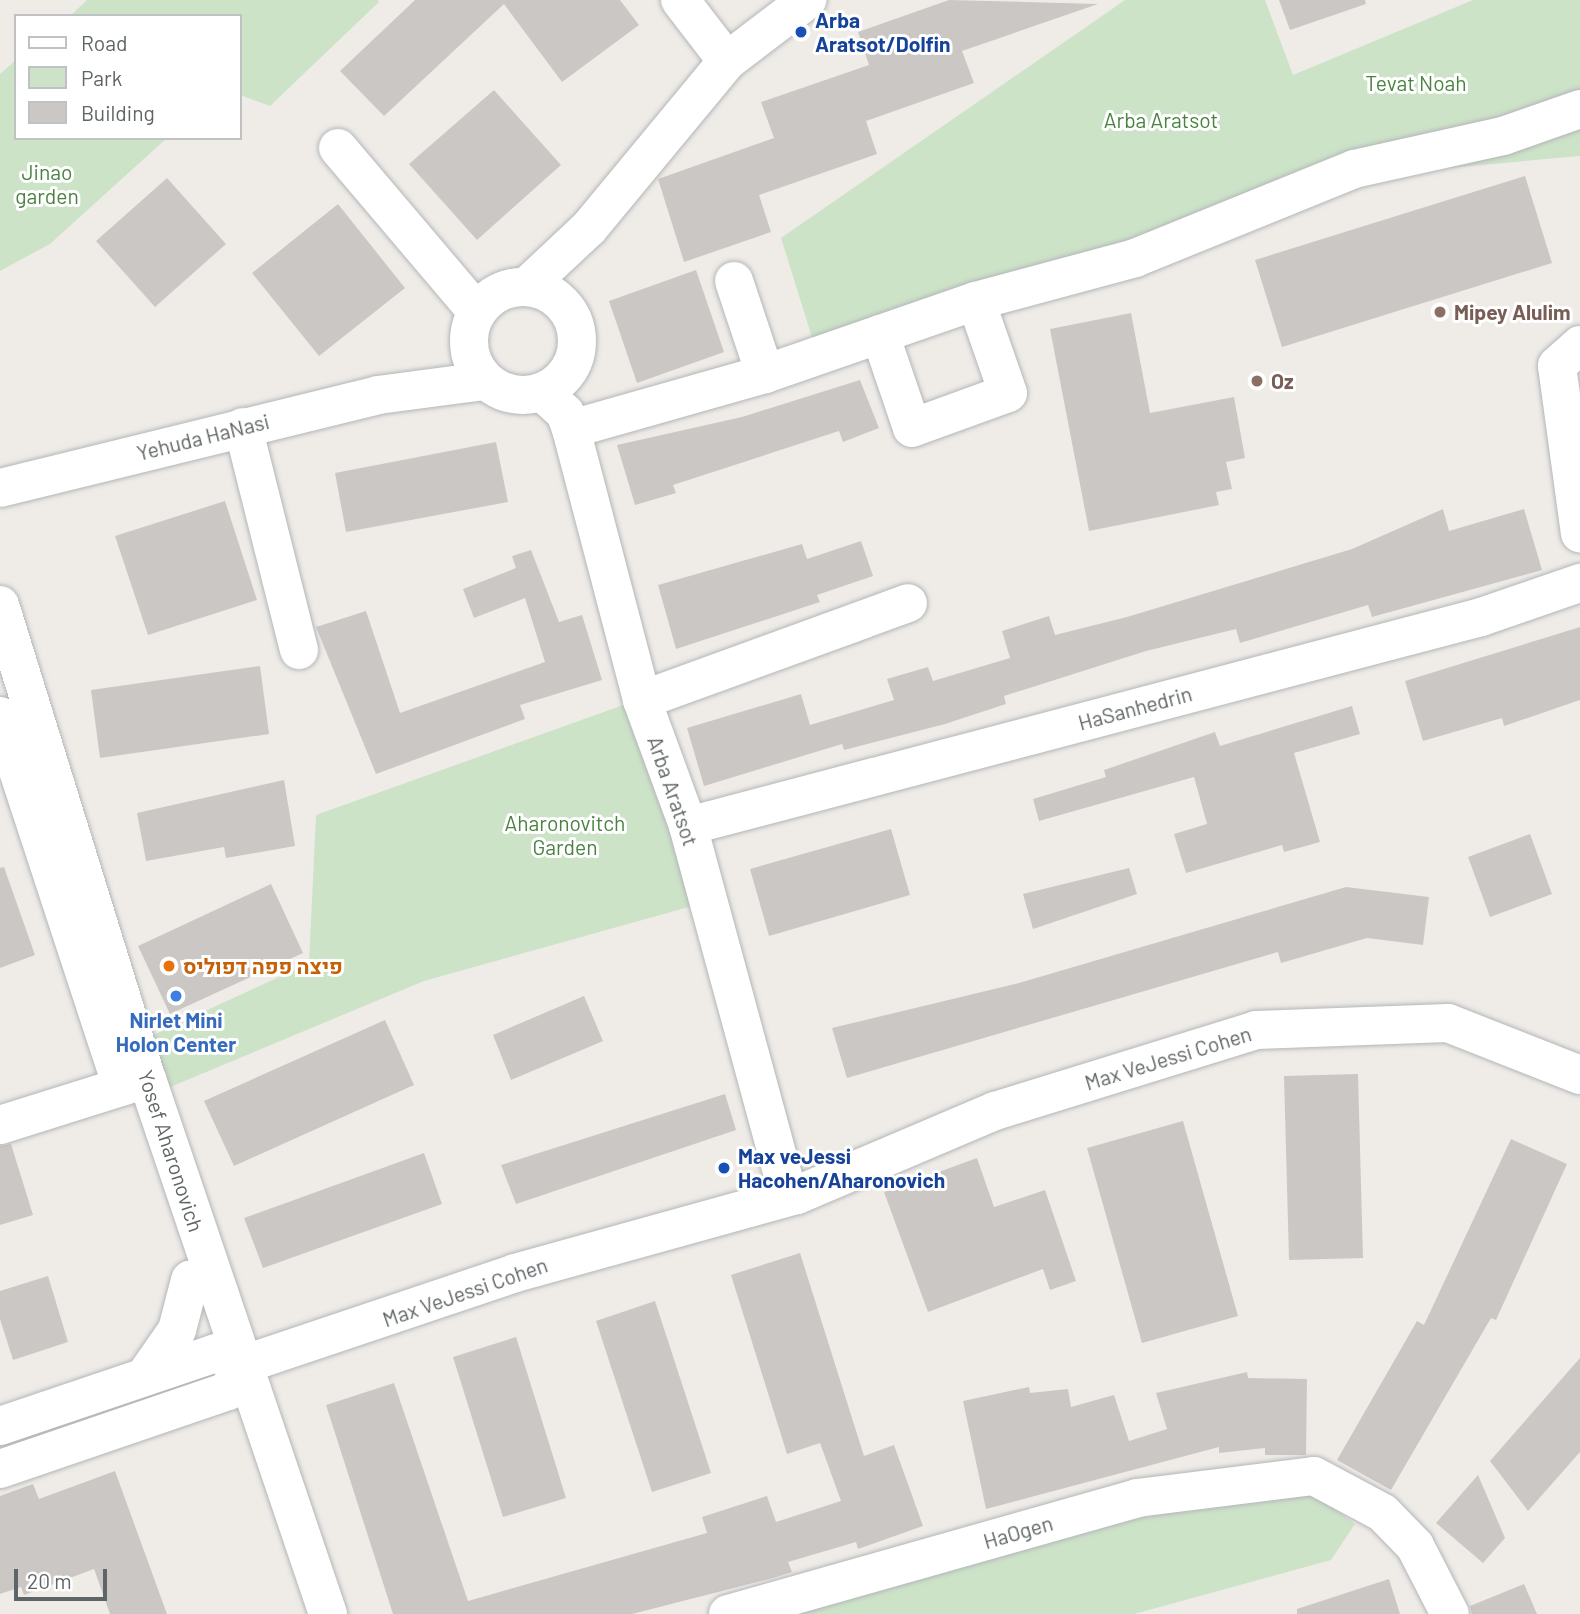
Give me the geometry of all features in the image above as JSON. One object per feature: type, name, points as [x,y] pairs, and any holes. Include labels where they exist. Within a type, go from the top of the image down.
[{"type":"street","points":[[680,0],[727,61]]},
{"type":"street","points":[[472,329],[491,296],[527,286],[589,228],[727,61],[807,0]]},
{"type":"street","points":[[571,429],[765,374],[976,301],[1135,258],[1354,169],[1503,136],[1580,109]]},
{"type":"street","points":[[338,148],[472,329],[485,381],[519,396],[542,393],[571,368],[577,349],[567,308],[589,228]]},
{"type":"street","points":[[734,281],[765,374]]},
{"type":"street","points":[[527,286],[554,295],[567,308]]},
{"type":"street","points":[[880,334],[912,428],[1008,393],[976,301]]},
{"type":"street","name":"Yehuda HaNasi","points":[[378,395],[472,329]]},
{"type":"street","points":[[1580,345],[1557,366],[1580,533]]},
{"type":"street","name":"Yehuda HaNasi","points":[[10,480],[378,395],[485,381]]},
{"type":"street","name":"Arba Aratsot","points":[[542,393],[571,429],[642,700],[688,826],[791,1189]]},
{"type":"street","points":[[243,427],[299,650]]},
{"type":"street","name":"HaSanhedrin","points":[[688,826],[1481,617],[1580,583]]},
{"type":"street","points":[[642,700],[908,603]]},
{"type":"street","name":"Yosef Aharonovich","points":[[0,605],[190,1280],[328,1614]]},
{"type":"street","name":"Yosef Aharonovich","points":[[0,716],[135,1083],[229,1370],[303,1614]]},
{"type":"street","name":"Max VeJessi Cohen","points":[[229,1370],[885,1159],[995,1111],[1256,1030],[1448,1023],[1580,1075]]},
{"type":"street","points":[[0,1125],[135,1083]]},
{"type":"street","points":[[145,1376],[177,1330],[190,1280]]},
{"type":"street","points":[[0,1426],[145,1376],[229,1370]]},
{"type":"street","points":[[0,1469],[229,1370]]},
{"type":"street","name":"HaOgen","points":[[728,1614],[1137,1498],[1314,1476],[1383,1513],[1415,1546],[1450,1614]]},
{"type":"green space","points":[[87,0],[379,2],[270,106],[242,96],[242,14],[72,14]]},
{"type":"green space","name":"Arba Aratsot","points":[[1125,0],[1265,0],[1293,75],[1473,0],[1580,0],[1580,156],[1361,176],[820,363],[781,238]]},
{"type":"green space","name":"Jinao garden","points":[[14,62],[14,140],[165,140],[50,244],[0,271],[0,74]]},
{"type":"green space","name":"Aharonovitch Garden","points":[[629,703],[696,905],[424,981],[168,1088],[149,1037],[309,963],[316,815]]},
{"type":"green space","points":[[1309,1490],[1355,1524],[1331,1560],[1134,1614],[790,1614],[1140,1518]]},
{"type":"building","points":[[415,0],[620,0],[639,25],[562,82],[504,4],[384,116],[340,71]]},
{"type":"building","points":[[949,0],[1098,4],[962,51],[974,83],[866,121],[877,154],[759,195],[771,232],[684,262],[658,179],[774,138],[761,102],[869,65],[858,32]]},
{"type":"building","points":[[1279,0],[1365,0],[1366,4],[1290,30]]},
{"type":"building","points":[[494,90],[561,165],[477,240],[409,164]]},
{"type":"building","points":[[1525,176],[1552,263],[1282,347],[1255,260]]},
{"type":"building","points":[[167,178],[226,244],[155,307],[96,241]]},
{"type":"building","points":[[338,204],[405,288],[319,356],[252,273]]},
{"type":"building","points":[[696,270],[724,352],[637,383],[609,301]]},
{"type":"building","points":[[1131,313],[1150,413],[1234,397],[1245,458],[1226,462],[1232,489],[1216,492],[1219,505],[1089,531],[1050,329]]},
{"type":"building","points":[[860,380],[879,428],[843,442],[839,431],[673,485],[676,493],[635,505],[617,445],[742,417]]},
{"type":"building","points":[[496,442],[508,502],[346,532],[335,473]]},
{"type":"building","points":[[225,501],[257,600],[148,635],[115,536]]},
{"type":"building","points":[[1443,509],[1449,531],[1524,509],[1542,570],[1372,617],[1368,605],[1240,643],[1236,629],[1146,651],[1004,696],[1006,704],[945,724],[844,750],[842,744],[704,786],[687,728],[801,694],[810,725],[894,700],[887,679],[928,667],[933,681],[1010,658],[1002,631],[1049,616],[1055,635],[1127,617],[1352,549]]},
{"type":"building","points":[[861,541],[873,576],[817,595],[820,602],[676,649],[658,585],[802,544],[807,559]]},
{"type":"building","points":[[531,550],[559,622],[582,615],[602,680],[520,705],[525,719],[376,774],[316,627],[366,611],[400,713],[545,662],[525,598],[474,618],[463,589],[516,568],[512,556]]},
{"type":"building","points":[[1580,627],[1580,700],[1504,726],[1502,718],[1423,741],[1405,681]]},
{"type":"building","points":[[260,666],[269,734],[100,758],[91,690]]},
{"type":"building","points":[[1352,706],[1360,734],[1294,753],[1320,842],[1284,852],[1282,845],[1186,873],[1174,834],[1207,824],[1194,777],[1039,821],[1033,799],[1106,777],[1104,770],[1215,732],[1220,746]]},
{"type":"building","points":[[284,780],[295,846],[226,858],[224,847],[146,861],[137,813]]},
{"type":"building","points":[[891,829],[910,895],[769,936],[750,869]]},
{"type":"building","points":[[1530,834],[1552,894],[1490,917],[1468,857]]},
{"type":"building","points":[[4,867],[35,955],[0,968],[0,868]]},
{"type":"building","points":[[1129,868],[1137,894],[1033,929],[1023,894]]},
{"type":"building","points":[[271,884],[303,953],[170,1014],[138,946]]},
{"type":"building","points":[[1346,887],[1429,897],[1423,945],[1367,938],[1281,963],[1278,952],[847,1078],[832,1028],[1019,983]]},
{"type":"building","points":[[584,996],[603,1041],[511,1080],[493,1035]]},
{"type":"building","points":[[385,1020],[414,1085],[234,1166],[204,1101]]},
{"type":"building","points":[[1358,1074],[1363,1258],[1289,1260],[1284,1076]]},
{"type":"building","points":[[725,1094],[736,1130],[516,1204],[501,1165]]},
{"type":"building","points":[[1183,1121],[1238,1316],[1142,1343],[1087,1148]]},
{"type":"building","points":[[1511,1139],[1567,1164],[1496,1320],[1491,1318],[1391,1490],[1337,1460],[1417,1321],[1424,1325]]},
{"type":"building","points":[[11,1144],[33,1215],[0,1225],[0,1146]]},
{"type":"building","points":[[424,1153],[442,1204],[263,1268],[244,1218]]},
{"type":"building","points":[[977,1158],[994,1207],[1045,1190],[1076,1281],[1050,1290],[1043,1269],[928,1312],[884,1192]]},
{"type":"building","points":[[800,1253],[864,1456],[894,1445],[923,1526],[858,1549],[856,1542],[788,1562],[792,1572],[773,1578],[632,1614],[393,1614],[326,1405],[394,1383],[468,1601],[707,1533],[702,1517],[767,1496],[776,1522],[841,1501],[820,1443],[787,1454],[731,1275]]},
{"type":"building","points":[[48,1276],[68,1342],[13,1360],[0,1319],[0,1291]]},
{"type":"building","points":[[655,1301],[711,1473],[652,1492],[596,1321]]},
{"type":"building","points":[[516,1337],[566,1498],[503,1517],[453,1357]]},
{"type":"building","points":[[1580,1358],[1580,1452],[1528,1511],[1490,1461]]},
{"type":"building","points":[[1247,1372],[1248,1378],[1307,1379],[1306,1455],[1265,1455],[1265,1448],[1219,1453],[1219,1447],[986,1509],[963,1401],[1029,1387],[1030,1393],[1068,1389],[1071,1407],[1114,1395],[1129,1441],[1167,1429],[1156,1393]]},
{"type":"building","points":[[115,1471],[167,1614],[110,1614],[94,1569],[24,1595],[21,1587],[0,1594],[0,1496],[33,1484],[39,1499]]},
{"type":"building","points":[[1478,1475],[1505,1538],[1483,1563],[1436,1523]]},
{"type":"building","points":[[1389,1579],[1400,1614],[1297,1614],[1297,1609]]},
{"type":"building","points":[[1524,1584],[1537,1614],[1472,1614],[1470,1606]]},
{"type":"place","name":"Arba Aratsot/Dolfin","points":[[801,32]]},
{"type":"place","name":"Mipey Alulim","points":[[1440,312]]},
{"type":"place","name":"Oz","points":[[1257,381]]},
{"type":"place","name":"פיצה פפה דפוליס","points":[[169,966]]},
{"type":"place","name":"Nirlet Mini Holon Center","points":[[176,996]]},
{"type":"place","name":"Max veJessi Hacohen/Aharonovich","points":[[724,1168]]},
{"type":"park label","name":"Tevat Noah","points":[[1416,83]]}]
